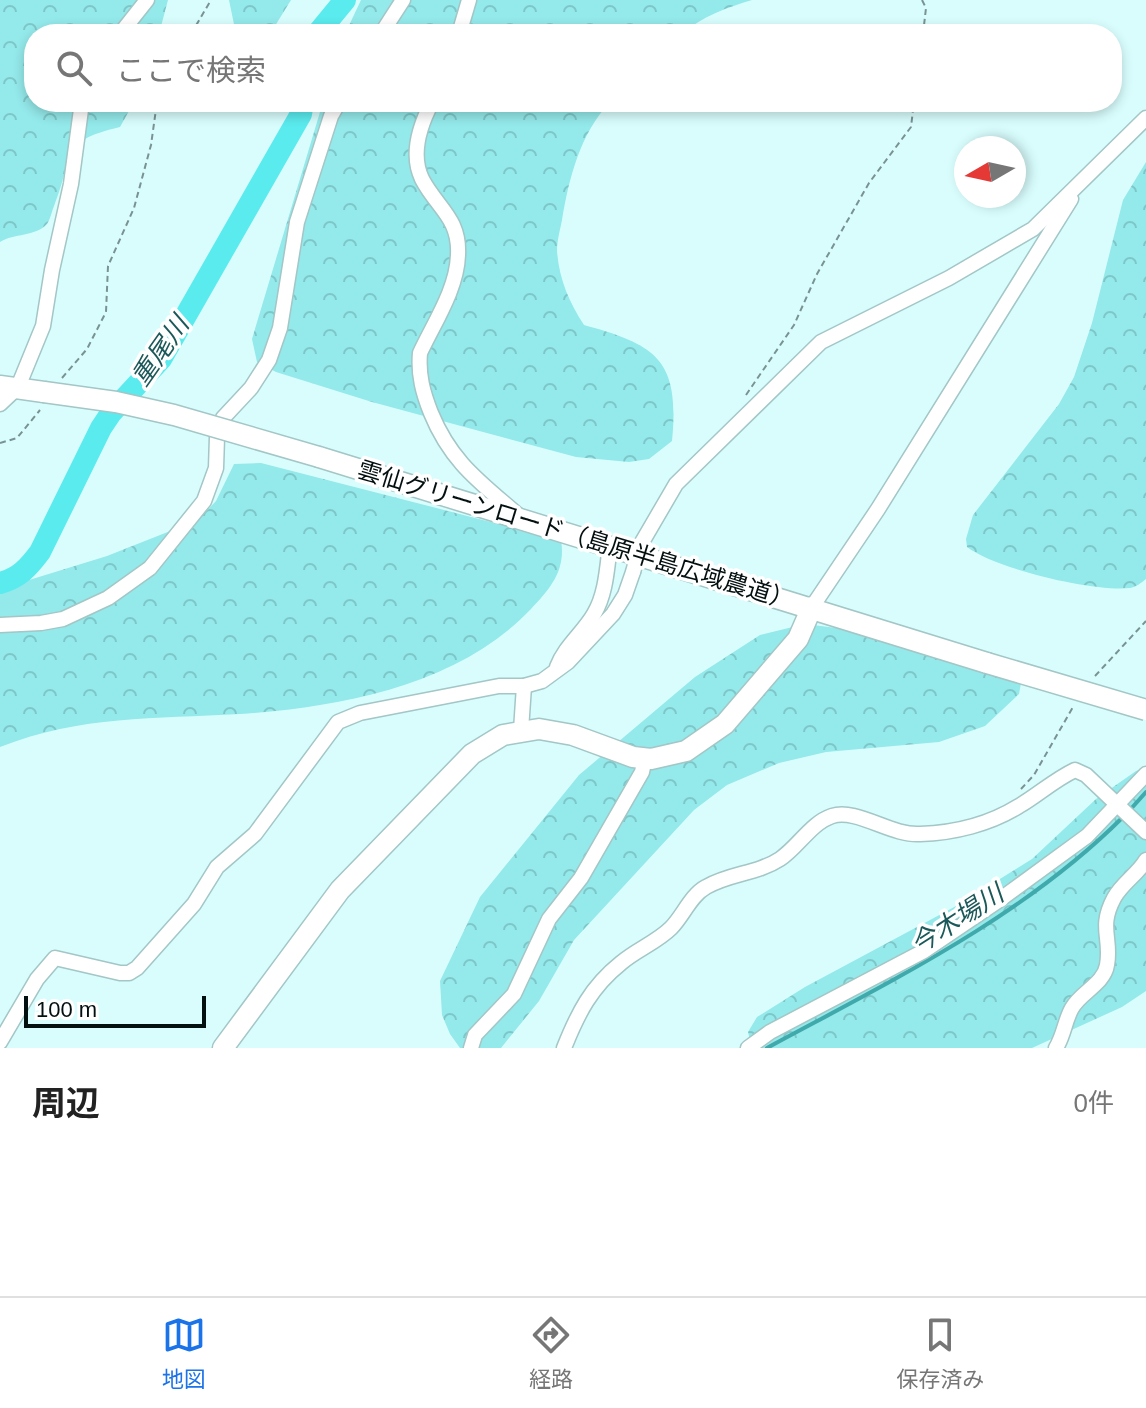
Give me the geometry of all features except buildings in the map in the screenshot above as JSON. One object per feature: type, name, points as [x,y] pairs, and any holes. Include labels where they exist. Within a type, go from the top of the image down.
[{"type":"street","points":[[128,24],[147,0]]},
{"type":"street","points":[[387,24],[403,0]]},
{"type":"street","points":[[462,24],[469,0]]},
{"type":"street","points":[[0,404],[43,326],[71,184],[81,112]]},
{"type":"street","points":[[0,625],[63,619],[108,598],[150,568],[204,501],[216,468],[217,437],[223,418],[251,388],[269,360],[280,328],[297,222],[333,112]]},
{"type":"street","points":[[427,112],[416,146],[421,178],[454,222],[459,254],[455,276],[420,353],[423,392],[442,440],[464,468],[526,521]]},
{"type":"street","points":[[0,1042],[37,979],[55,958],[120,973],[129,973],[137,968],[194,904],[217,867],[255,834],[338,722],[360,713],[499,686],[524,686],[542,681],[568,662],[613,614],[625,595],[641,544],[676,484],[821,342],[949,278],[1033,229],[1146,118]]},
{"type":"street","points":[[223,1048],[340,890],[472,754],[503,735],[521,730],[557,730],[615,752],[645,758],[668,756],[686,751],[725,724],[798,639],[812,607],[878,509],[1082,182]]},
{"type":"street","name":"雲仙グリーンロード（島原半島広域農道）","points":[[9,386],[116,402],[174,415],[1146,710]]},
{"type":"street","points":[[556,671],[564,652],[594,615],[603,593],[610,545]]},
{"type":"street","points":[[521,730],[524,686]]},
{"type":"street","points":[[471,1048],[475,1035],[514,994],[549,919],[595,856],[642,772],[645,758]]},
{"type":"street","points":[[564,1048],[579,1011],[591,992],[621,963],[669,930],[702,889],[722,879],[764,869],[832,816],[849,815],[894,832],[919,835],[987,823],[1009,812],[1057,778],[1075,770],[1086,775],[1146,832]]},
{"type":"street","points":[[748,1048],[770,1032],[924,951],[1123,809],[1146,774]]},
{"type":"street","points":[[1056,1048],[1072,1008],[1100,980],[1107,968],[1107,915],[1115,897],[1146,860]]},
{"type":"path","points":[[197,24],[211,0]]},
{"type":"path","points":[[922,0],[926,8],[924,24]]},
{"type":"path","points":[[0,443],[17,438],[87,349],[106,312],[108,266],[134,208],[151,145],[156,112]]},
{"type":"path","points":[[742,401],[794,325],[817,274],[869,183],[911,127],[913,112]]},
{"type":"path","points":[[1093,680],[1146,621]]},
{"type":"path","points":[[1015,795],[1034,775],[1061,723],[1077,701]]},
{"type":"green space","points":[[0,0],[168,0],[162,24],[24,24],[24,112],[128,112],[120,127],[86,139],[71,153],[47,224],[37,231],[0,242]]},
{"type":"green space","points":[[229,0],[291,0],[276,24],[234,24]]},
{"type":"green space","points":[[361,0],[752,0],[715,13],[695,24],[350,24]]},
{"type":"green space","points":[[320,112],[602,112],[583,142],[572,173],[558,239],[560,271],[584,325],[630,340],[658,360],[667,374],[672,392],[672,441],[649,459],[629,462],[576,457],[372,402],[276,372],[257,362],[252,339]]},
{"type":"green space","points":[[1146,162],[1146,579],[1130,588],[1070,583],[1022,571],[981,555],[967,547],[966,539],[973,515],[1059,404],[1074,377],[1092,323],[1123,200]]},
{"type":"green space","points":[[261,463],[561,540],[559,569],[551,586],[502,635],[434,674],[396,687],[357,698],[279,711],[89,724],[60,729],[0,747],[0,589],[107,556],[198,520],[216,501],[234,464]]},
{"type":"green space","points":[[805,624],[924,639],[993,658],[1016,660],[1023,672],[1019,694],[985,726],[939,742],[826,752],[779,763],[727,785],[694,810],[574,940],[539,1001],[501,1048],[460,1048],[442,1015],[440,981],[480,897],[579,775],[695,677],[760,635]]},
{"type":"green space","points":[[1146,767],[1146,991],[1122,1007],[1032,1048],[752,1048],[748,1032],[757,1017],[805,987],[958,905],[1032,859],[1096,799]]},
{"type":"waterway","name":"重尾川","points":[[325,24],[345,0]]},
{"type":"waterway","name":"重尾川","points":[[0,583],[23,572],[40,552],[101,428],[161,359],[301,112]]},
{"type":"waterway","name":"今木場川","points":[[1129,811],[1146,792]]},
{"type":"waterway","name":"今木場川","points":[[767,1048],[908,972],[999,916],[1043,886],[1123,817]]}]
